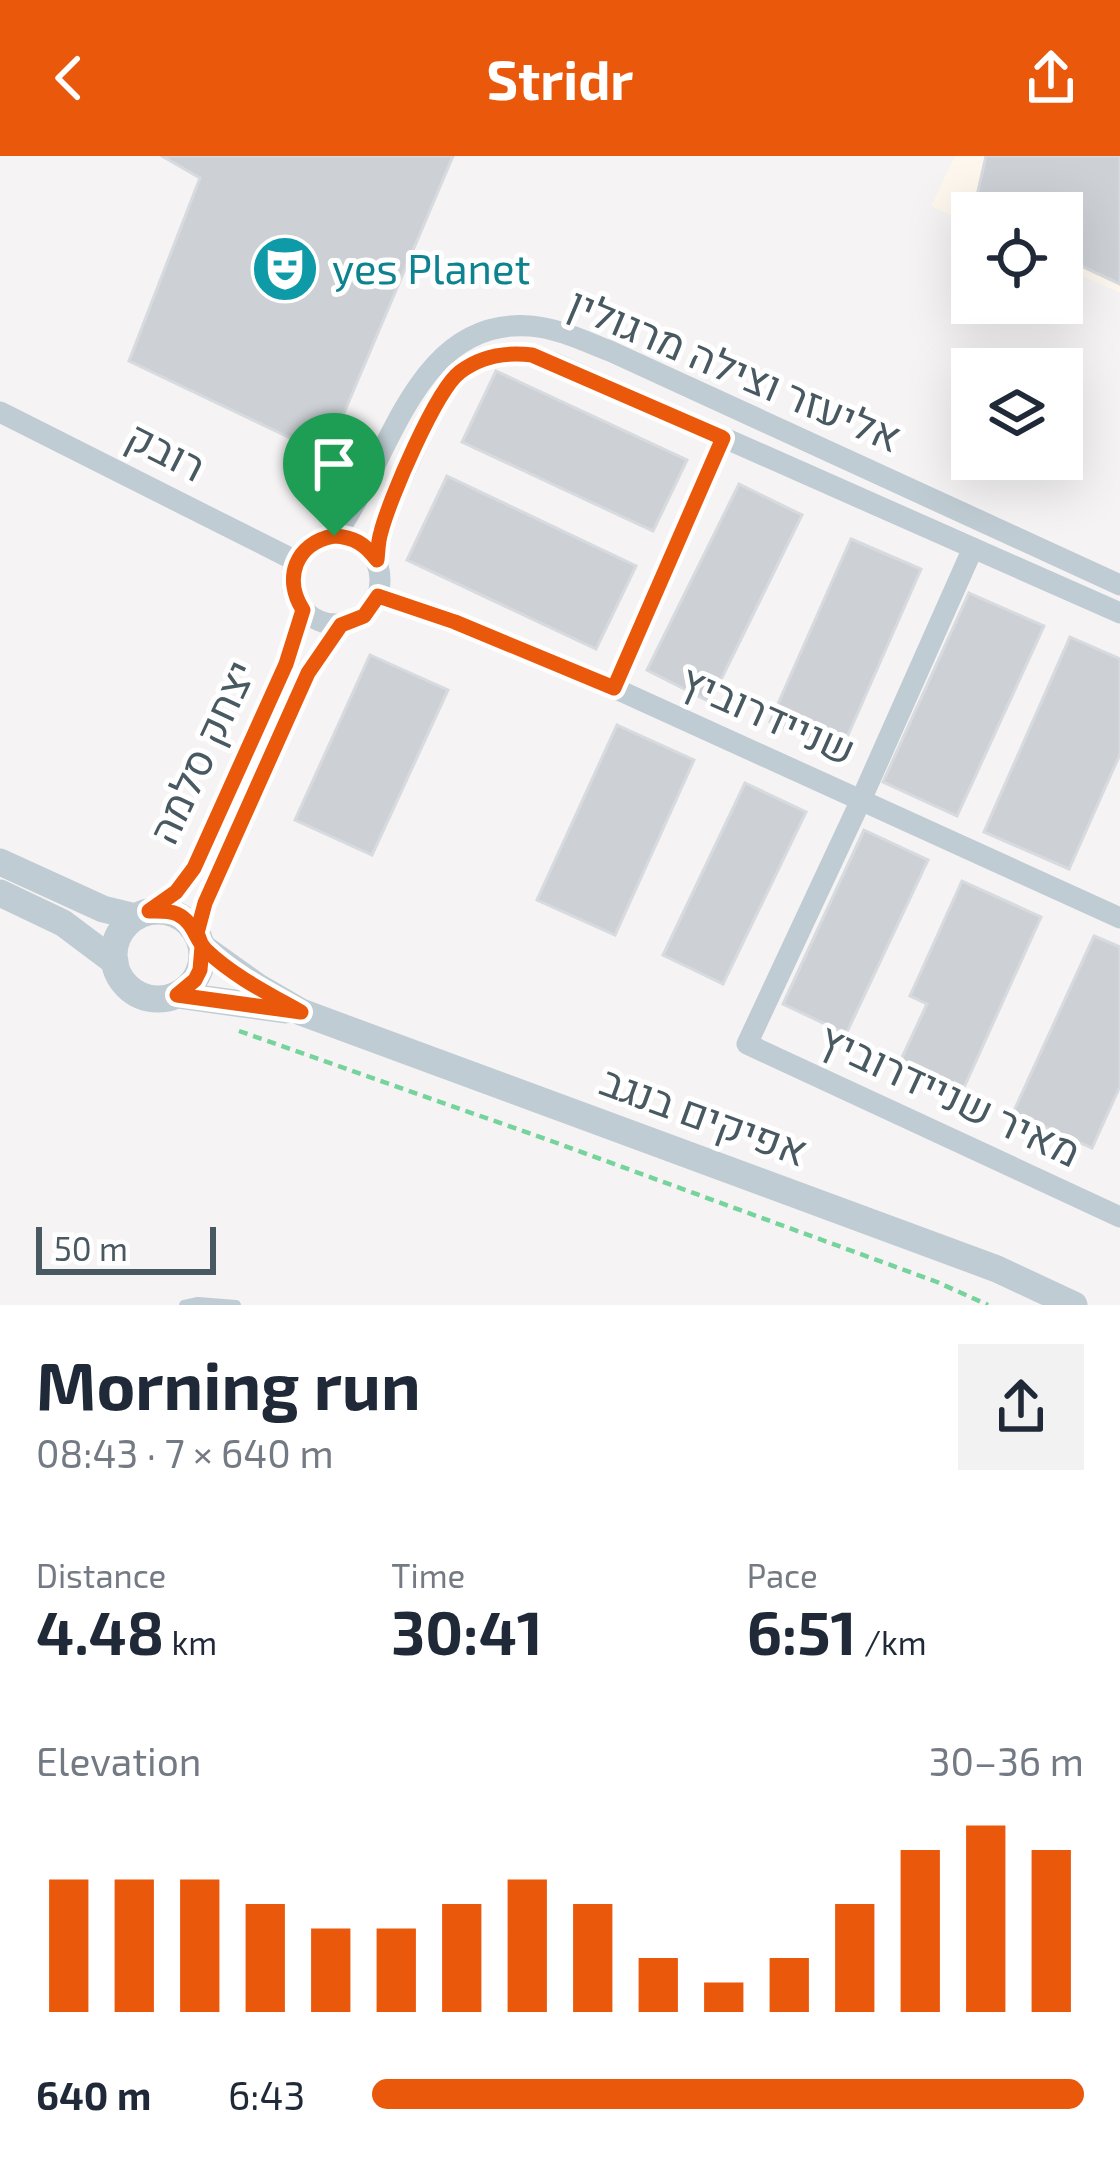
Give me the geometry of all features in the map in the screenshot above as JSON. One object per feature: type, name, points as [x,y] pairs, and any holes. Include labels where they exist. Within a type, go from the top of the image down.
[{"type":"street","name":"אליעזר וצילה מרגולין","points":[[334,536],[361,497],[417,386],[434,364],[482,333],[532,326],[610,351],[1120,585]]},
{"type":"street","name":"אליעזר וצילה מרגולין","points":[[377,560],[387,512],[442,391],[459,372],[497,355],[514,353],[532,355],[1120,613]]},
{"type":"street","name":"רובק","points":[[0,412],[296,561]]},
{"type":"street","points":[[614,688],[723,438]]},
{"type":"street","points":[[334,536],[359,542],[377,560],[381,584],[364,616],[341,625],[314,619],[303,610],[292,587],[296,561],[312,543],[334,536]]},
{"type":"street","points":[[861,800],[973,548]]},
{"type":"street","points":[[1088,571],[1120,567]]},
{"type":"street","name":"שניידרוביץ","points":[[378,596],[455,622],[614,688],[1120,918]]},
{"type":"street","name":"יצחק סלמה","points":[[142,914],[176,892],[194,868],[286,664],[303,610]]},
{"type":"street","name":"יצחק סלמה","points":[[200,940],[205,903],[308,673],[341,625]]},
{"type":"street","name":"מאיר שניידרוביץ","points":[[861,800],[747,1044],[1120,1217]]},
{"type":"street","points":[[0,862],[103,909],[142,914],[163,910],[188,922],[200,940],[200,970],[177,995],[164,999],[137,994],[119,974],[115,962],[118,936],[142,914]]},
{"type":"street","points":[[0,893],[63,923],[115,962]]},
{"type":"street","name":"אפיקים בנגב","points":[[200,940],[257,987],[301,1012],[997,1269],[1074,1305]]},
{"type":"street","name":"אפיקים בנגב","points":[[177,995],[301,1012]]},
{"type":"lane","points":[[184,1305],[236,1305]]},
{"type":"path","points":[[234,1029],[937,1282],[988,1305]]},
{"type":"shaded area","points":[[955,156],[1120,156],[1120,293],[1083,276],[1083,192],[951,192],[951,215],[931,206]]},
{"type":"building","name":"yes Planet","points":[[162,156],[453,156],[332,441],[305,445],[129,361],[200,178]]},
{"type":"building","points":[[986,156],[1120,156],[1120,284],[1083,267],[1083,192],[978,192]]},
{"type":"building","points":[[496,371],[687,460],[653,531],[462,442]]},
{"type":"building","points":[[447,476],[636,566],[596,649],[407,560]]},
{"type":"building","points":[[739,484],[802,515],[710,702],[647,670]]},
{"type":"building","points":[[851,539],[921,569],[840,753],[770,722]]},
{"type":"building","points":[[969,593],[1044,626],[957,816],[883,782]]},
{"type":"building","points":[[1070,637],[1120,659],[1120,754],[1069,869],[984,832]]},
{"type":"building","points":[[370,655],[448,690],[372,855],[295,820]]},
{"type":"building","points":[[617,725],[694,760],[615,935],[537,900]]},
{"type":"building","points":[[745,783],[806,812],[723,984],[663,955]]},
{"type":"building","points":[[864,830],[928,860],[846,1034],[783,1004]]},
{"type":"building","points":[[962,881],[1041,917],[961,1094],[898,1066],[927,1004],[910,996]]},
{"type":"building","points":[[1094,936],[1120,947],[1120,1086],[1092,1148],[1013,1113]]},
{"type":"place","name":"yes Planet","points":[[285,269]]},
{"type":"route","points":[[334,536],[312,543],[296,561],[292,587],[303,610],[286,664],[194,868],[176,892],[149,911],[177,914],[197,933],[202,946],[257,987],[301,1012],[177,995],[200,970],[202,946],[197,933],[205,903],[308,673],[341,625],[364,616],[378,596],[455,622],[614,688],[723,438],[555,363],[532,355],[497,355],[459,372],[442,391],[387,512],[377,560],[359,542],[334,536]]}]
